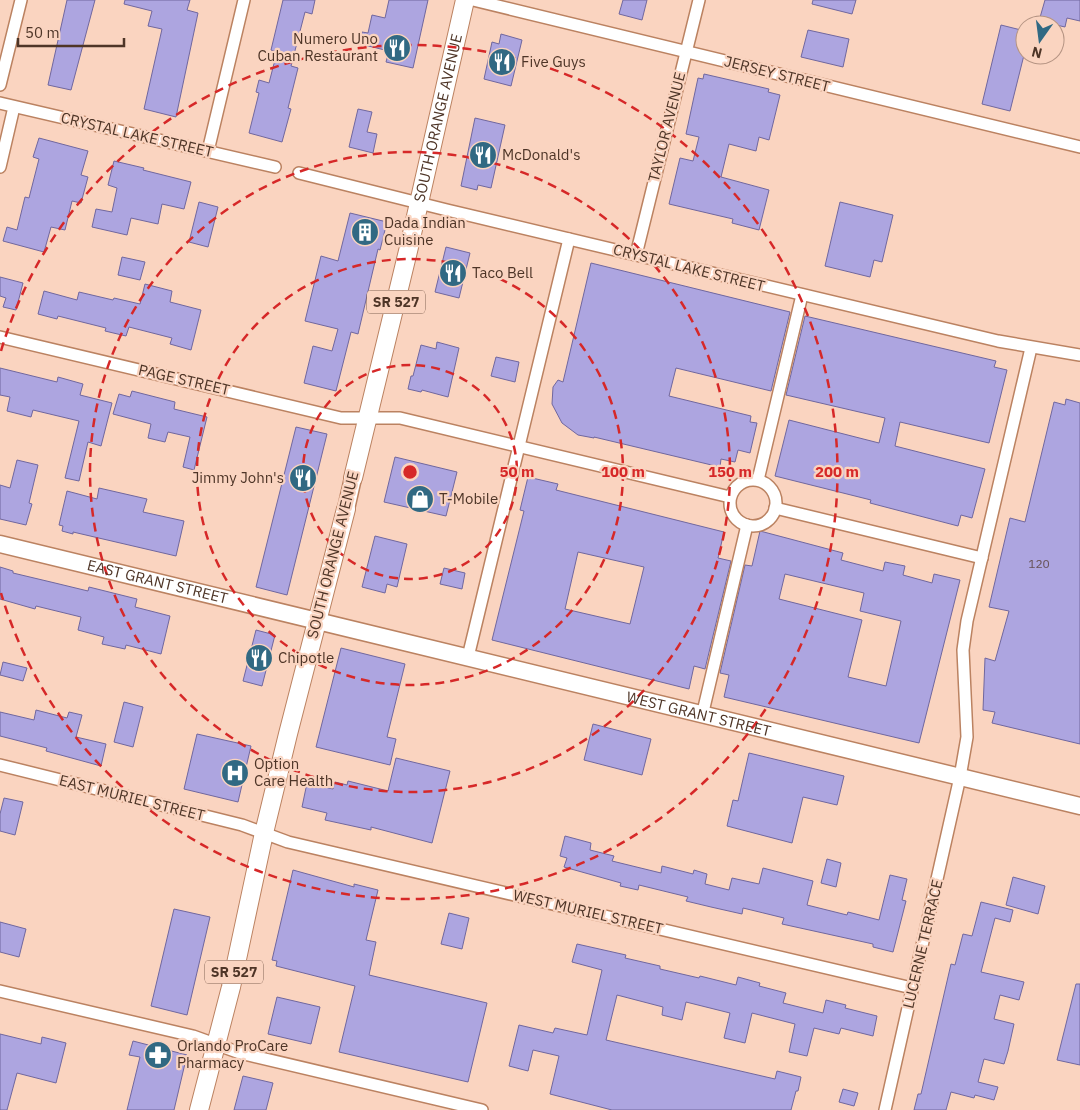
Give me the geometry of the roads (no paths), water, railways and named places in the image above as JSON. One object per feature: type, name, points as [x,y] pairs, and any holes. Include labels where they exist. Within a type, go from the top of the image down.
[{"type":"main road","name":"SOUTH ORANGE AVENUE","points":[[353,478],[465,0]]},
{"type":"main road","name":"SOUTH ORANGE AVENUE","points":[[199,1110],[231,987],[264,833],[346,509]]},
{"type":"street","points":[[0,85],[21,0]]},
{"type":"street","points":[[208,151],[244,0]]},
{"type":"street","name":"JERSEY STREET","points":[[474,0],[1080,147]]},
{"type":"street","name":"TAYLOR AVENUE","points":[[636,255],[698,0]]},
{"type":"street","name":"CRYSTAL LAKE STREET","points":[[0,104],[274,167]]},
{"type":"street","points":[[0,167],[14,107]]},
{"type":"street","name":"CRYSTAL LAKE STREET","points":[[299,172],[998,342],[1080,355]]},
{"type":"street","points":[[468,657],[569,239]]},
{"type":"street","points":[[758,480],[802,295]]},
{"type":"street","name":"PAGE STREET","points":[[0,337],[341,418],[400,418],[730,497]]},
{"type":"street","name":"LUCERNE TERRACE","points":[[884,1110],[960,777],[967,737],[963,650],[967,621],[1031,348]]},
{"type":"street","name":"SOUTH ORANGE AVENUE","points":[[346,509],[353,478]]},
{"type":"street","points":[[758,480],[766,484],[772,491],[776,499],[775,508],[765,522],[756,526],[747,525],[733,515],[730,497],[740,483],[758,480]]},
{"type":"street","points":[[775,508],[982,558]]},
{"type":"street","points":[[702,716],[747,525]]},
{"type":"street","name":"EAST GRANT STREET","points":[[0,544],[317,620]]},
{"type":"street","name":"WEST GRANT STREET","points":[[317,620],[702,716],[1080,806]]},
{"type":"street","name":"EAST MURIEL STREET","points":[[0,765],[165,805],[242,825],[264,833]]},
{"type":"street","name":"WEST MURIEL STREET","points":[[264,833],[288,842],[912,988]]},
{"type":"street","points":[[0,991],[193,1036],[240,1053],[482,1110]]},
{"type":"place","name":"Numero Uno Cuban Restaurant","points":[[397,48]]},
{"type":"place","name":"Five Guys","points":[[502,62]]},
{"type":"place","name":"McDonald's","points":[[483,155]]},
{"type":"place","name":"Dada Indian Cuisine","points":[[365,232]]},
{"type":"place","name":"Taco Bell","points":[[453,273]]},
{"type":"place","name":"Jimmy John's","points":[[303,478]]},
{"type":"place","name":"T-Mobile","points":[[420,499]]},
{"type":"place","name":"Chipotle","points":[[259,658]]},
{"type":"place","name":"Option Care Health","points":[[235,773]]},
{"type":"place","name":"Orlando ProCare Pharmacy","points":[[158,1055]]}]
